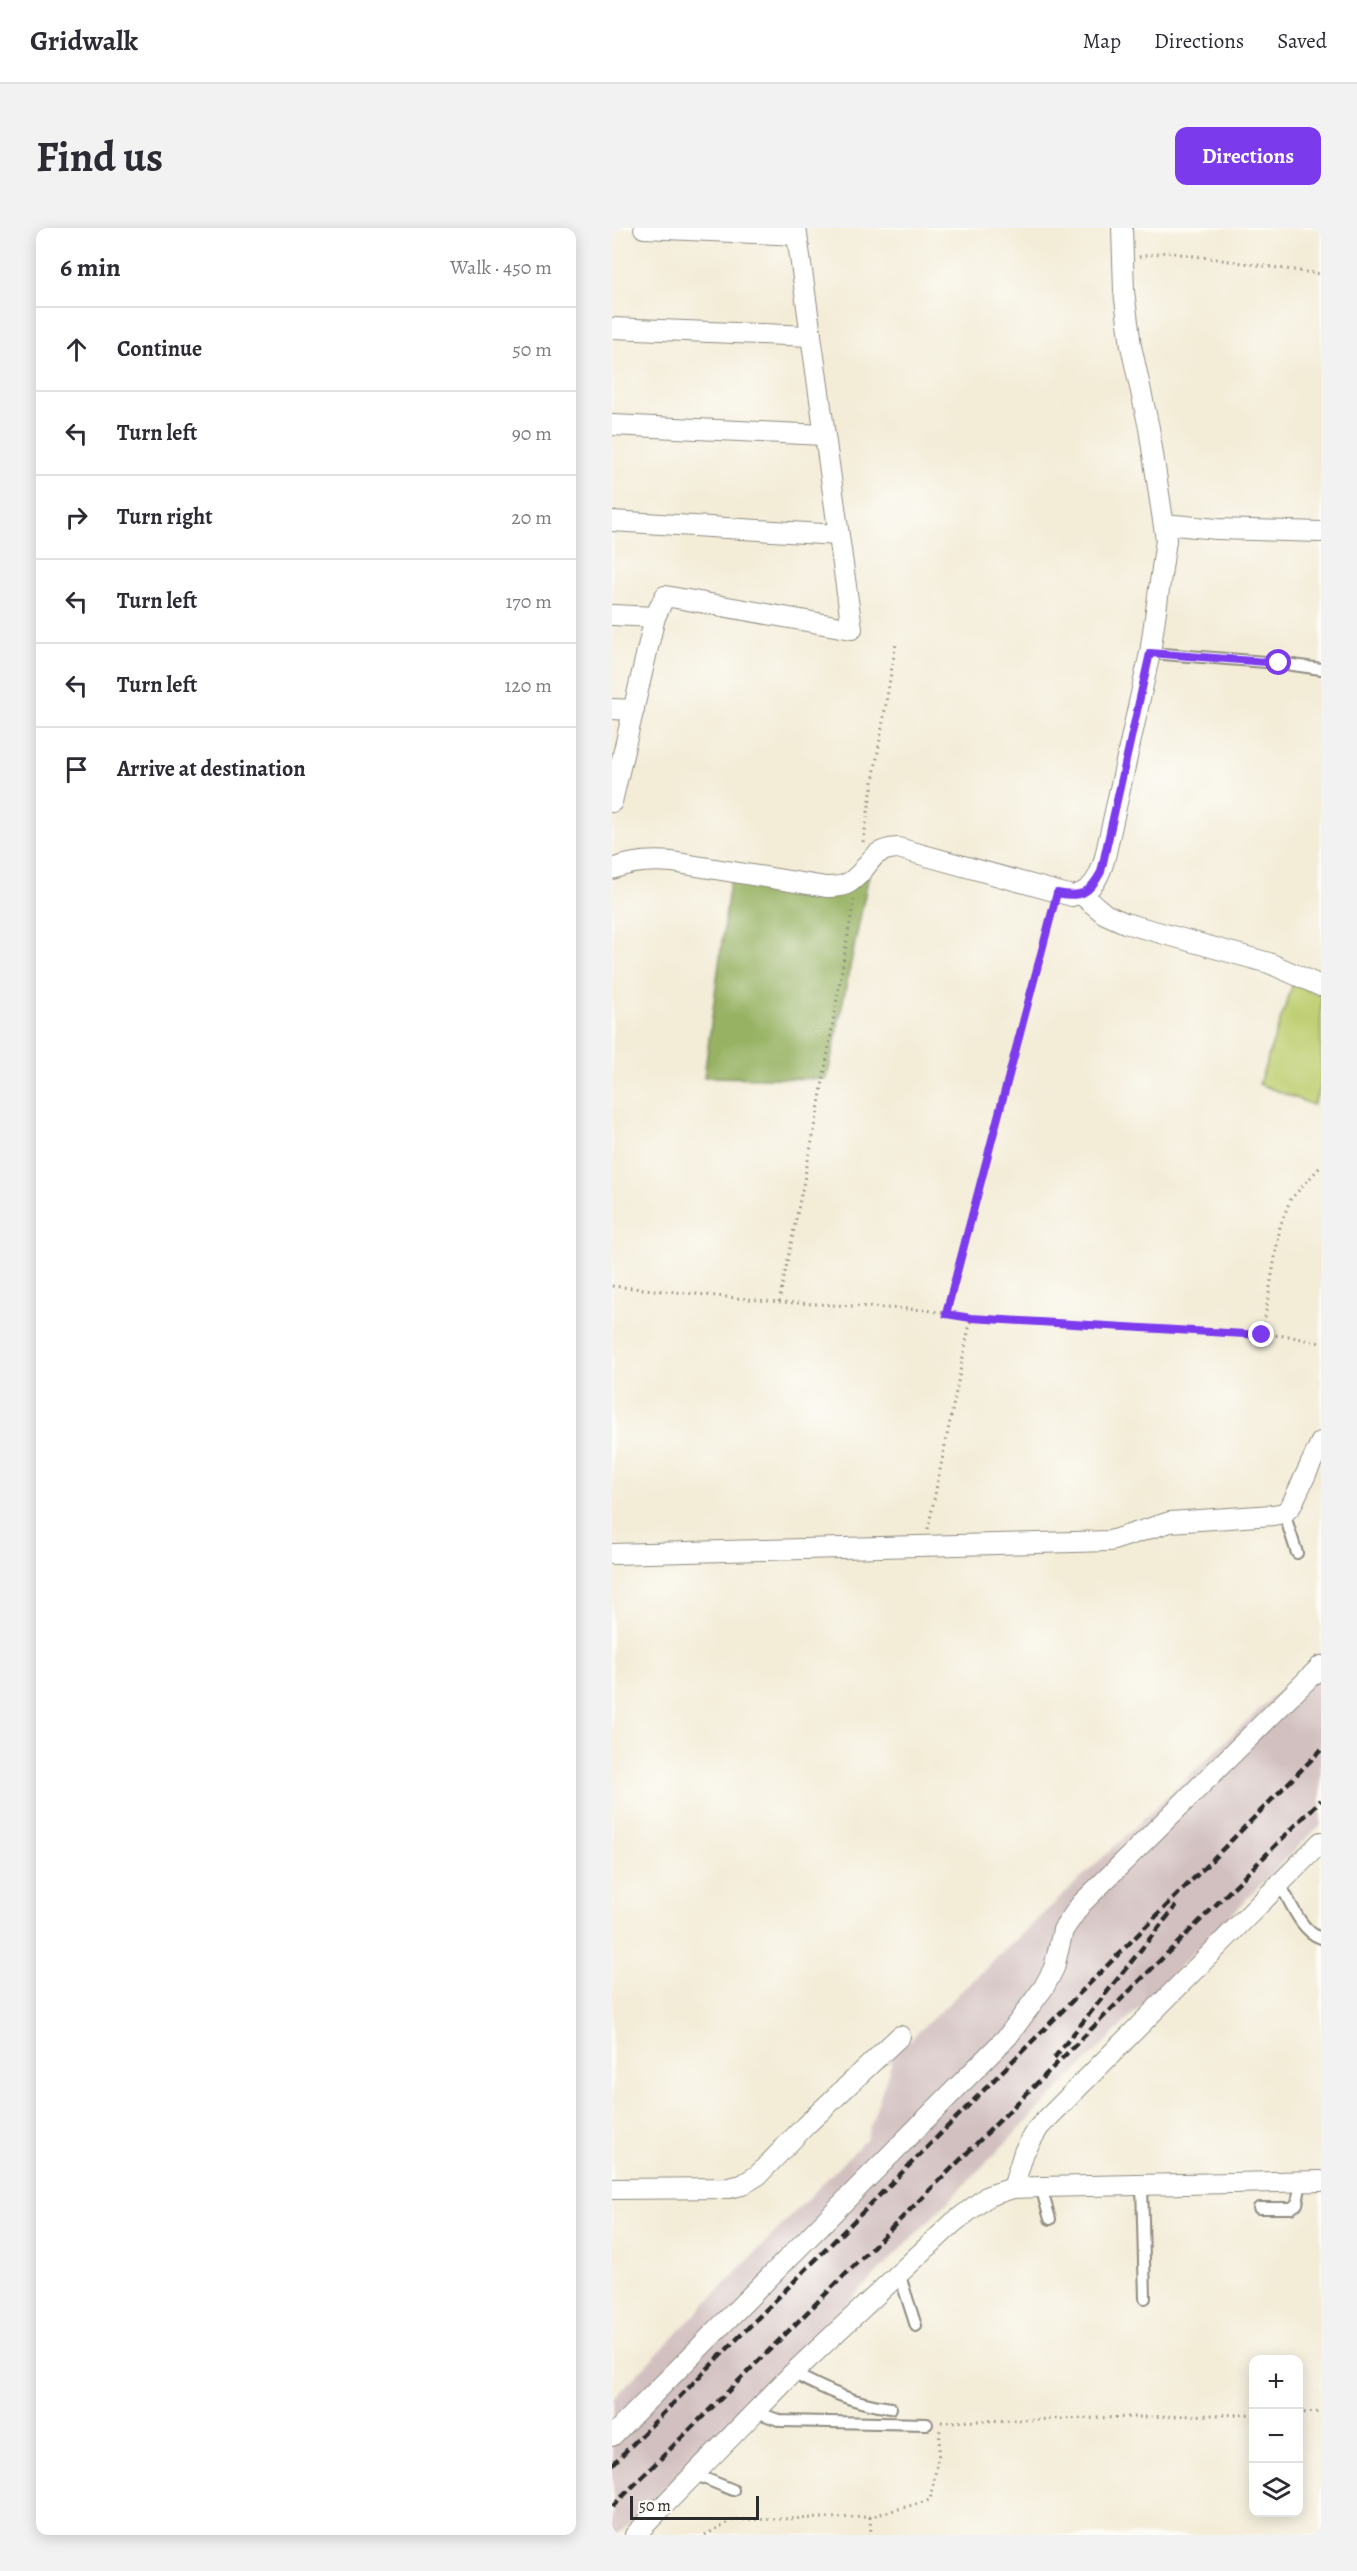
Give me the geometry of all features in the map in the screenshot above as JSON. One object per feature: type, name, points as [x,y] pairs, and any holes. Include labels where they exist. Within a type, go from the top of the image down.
[{"type":"street","points":[[612,802],[655,617],[665,596],[852,629],[796,232],[644,228]]},
{"type":"street","points":[[612,869],[648,860],[826,887],[842,886],[851,881],[876,854],[884,849],[898,848],[1072,896],[1081,894],[1094,885],[1101,872],[1150,653],[1165,555],[1164,524],[1149,428],[1131,346],[1122,228]]},
{"type":"street","points":[[612,328],[811,336]]},
{"type":"street","points":[[612,425],[824,435]]},
{"type":"street","points":[[612,521],[838,536]]},
{"type":"street","points":[[1164,524],[1217,529],[1321,532]]},
{"type":"street","points":[[612,615],[655,617]]},
{"type":"street","points":[[612,709],[634,710]]},
{"type":"street","points":[[1081,894],[1106,914],[1125,923],[1269,963],[1321,986]]},
{"type":"street","points":[[612,1554],[1110,1541],[1170,1522],[1284,1513],[1296,1496],[1321,1442]]},
{"type":"street","points":[[612,2436],[1008,2036],[1044,1987],[1054,1968],[1064,1930],[1080,1904],[1321,1666]]},
{"type":"street","points":[[1013,2188],[1024,2152],[1039,2127],[1321,1842]]},
{"type":"street","points":[[612,2189],[729,2188],[742,2185],[758,2175],[805,2126],[900,2036]]},
{"type":"street","points":[[635,2535],[793,2373],[899,2273],[971,2208],[988,2196],[1013,2188],[1311,2181]]},
{"type":"lane","points":[[1150,653],[1279,663],[1321,669]]},
{"type":"lane","points":[[1284,1513],[1297,1553]]},
{"type":"lane","points":[[1280,1884],[1304,1925],[1314,1936],[1321,1938]]},
{"type":"lane","points":[[1259,2208],[1291,2208],[1297,2204],[1311,2181]]},
{"type":"lane","points":[[1142,2184],[1145,2298]]},
{"type":"lane","points":[[1041,2187],[1050,2219]]},
{"type":"lane","points":[[899,2273],[916,2326]]},
{"type":"lane","points":[[793,2373],[835,2395],[868,2405],[891,2408]]},
{"type":"lane","points":[[754,2411],[781,2421],[927,2424]]},
{"type":"lane","points":[[694,2474],[733,2490]]},
{"type":"path","points":[[1123,260],[1166,252],[1321,274]]},
{"type":"path","points":[[779,1302],[816,1122],[896,643]]},
{"type":"path","points":[[946,1314],[1057,893]]},
{"type":"path","points":[[1262,1335],[1280,1227],[1290,1200],[1321,1166]]},
{"type":"path","points":[[612,1286],[779,1302],[926,1310],[971,1318],[1288,1336],[1321,1344]]},
{"type":"path","points":[[925,1546],[971,1318]]},
{"type":"path","points":[[1303,2413],[1321,2412]]},
{"type":"path","points":[[705,2535],[733,2520],[870,2517],[930,2500],[939,2453],[941,2420],[1249,2414]]},
{"type":"path","points":[[870,2517],[871,2535]]},
{"type":"shaded area","points":[[1321,1651],[1321,1824],[618,2535],[612,2535],[612,2400],[866,2139],[894,2055]]},
{"type":"green space","points":[[869,875],[827,1079],[704,1077],[730,881],[828,897]]},
{"type":"green space","points":[[1293,983],[1321,996],[1321,1086],[1313,1105],[1259,1084]]},
{"type":"railway","points":[[612,2465],[1321,1750]]},
{"type":"railway","points":[[612,2507],[1321,1800]]},
{"type":"railway","points":[[1054,2058],[1176,1906]]},
{"type":"route","points":[[1262,1335],[971,1318],[946,1314],[1057,893],[1072,896],[1081,894],[1094,885],[1101,872],[1150,653],[1279,663]]}]
